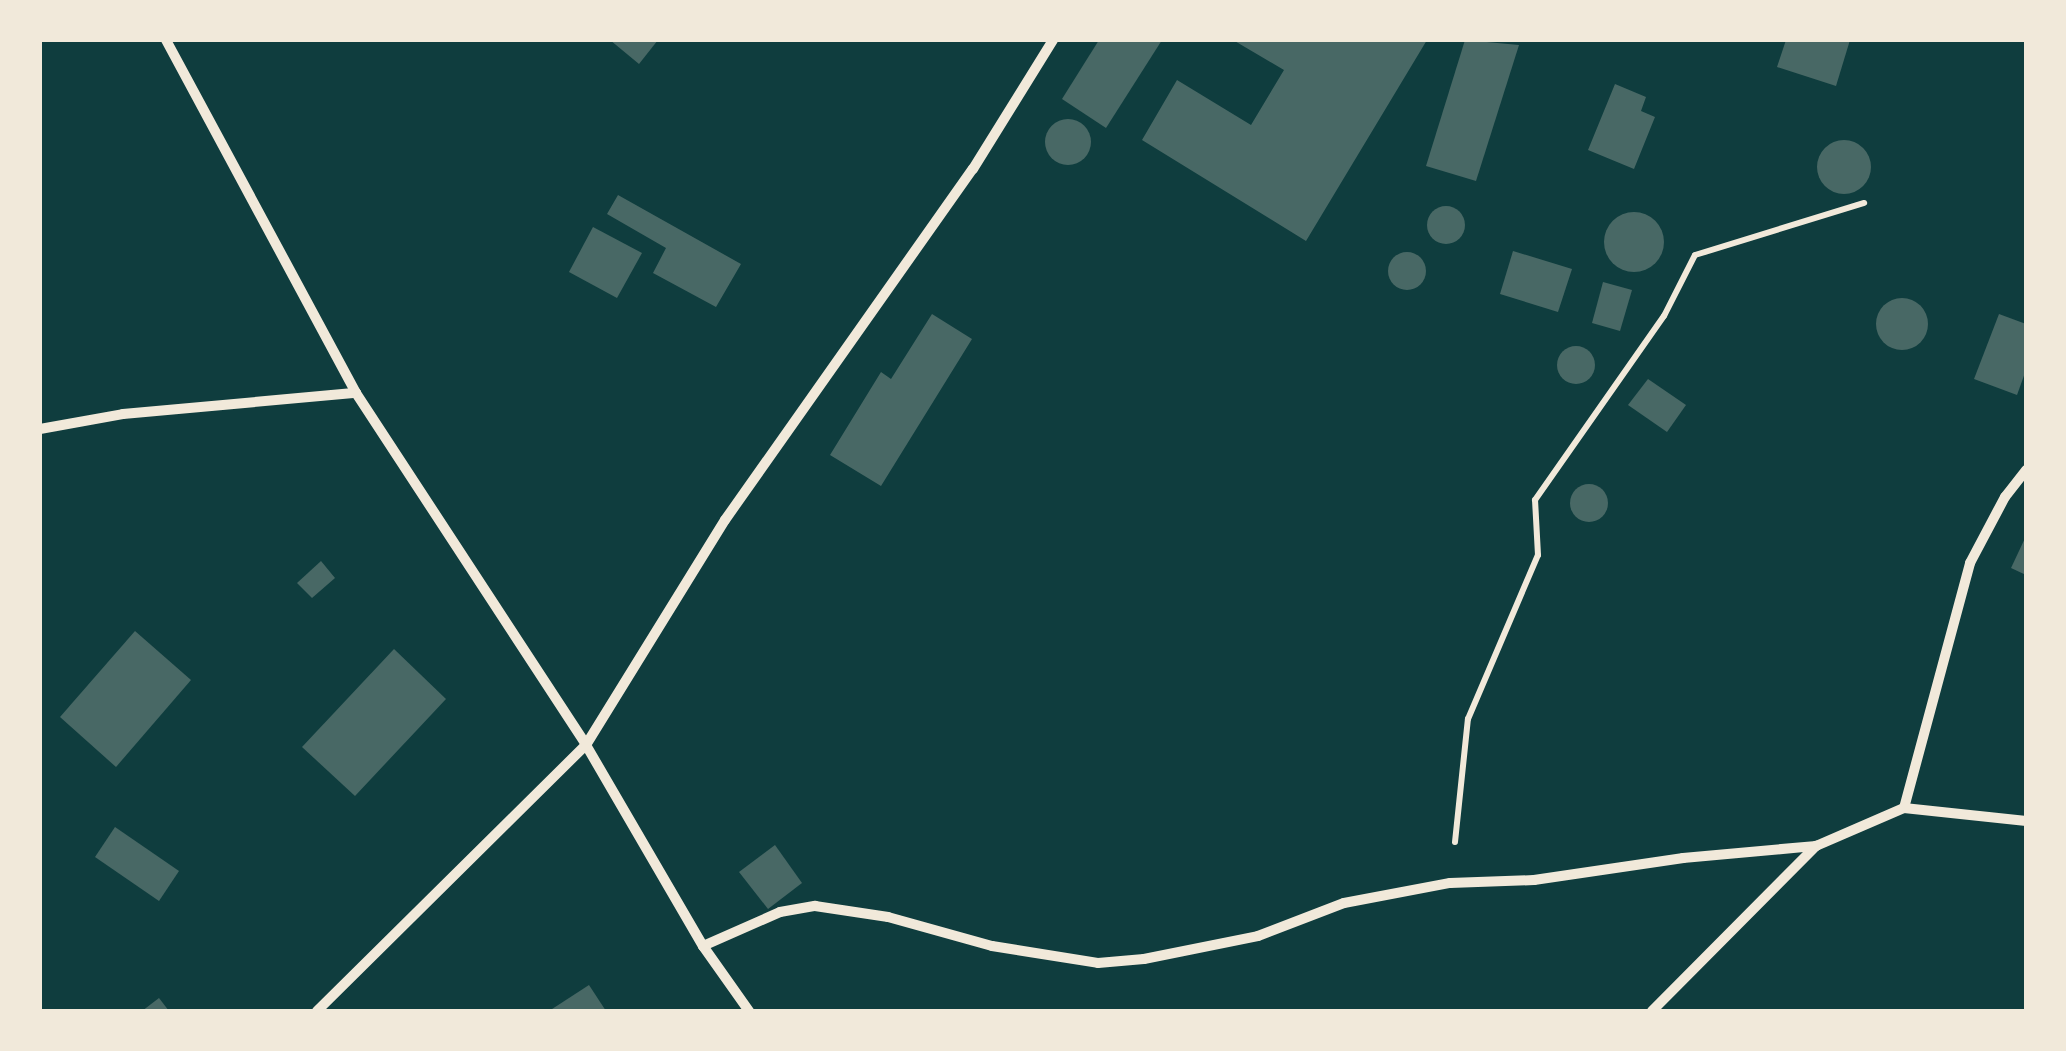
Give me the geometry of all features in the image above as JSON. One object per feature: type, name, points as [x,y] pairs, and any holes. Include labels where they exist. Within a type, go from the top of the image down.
[{"type":"street","points":[[166,40],[356,393],[586,745],[703,946],[749,1011]]},
{"type":"street","points":[[317,1011],[586,745],[725,520],[973,169],[1053,40]]},
{"type":"street","points":[[40,429],[123,414],[356,393]]},
{"type":"street","points":[[1904,808],[1970,563],[2006,497],[2026,470]]},
{"type":"street","points":[[703,946],[780,912],[815,906],[888,917],[992,946],[1098,963],[1144,959],[1258,936],[1344,903],[1450,883],[1534,880],[1683,858],[1816,846],[1904,808],[2026,821]]},
{"type":"street","points":[[1652,1011],[1816,846]]},
{"type":"path","points":[[1450,883],[1468,719],[1538,555],[1535,500],[1664,316],[1695,254],[1864,203]]},
{"type":"building","points":[[610,40],[658,40],[639,64]]},
{"type":"building","points":[[1099,40],[1162,40],[1106,128],[1062,99]]},
{"type":"building","points":[[1233,40],[1427,40],[1306,241],[1142,140],[1177,80],[1251,125],[1284,70]]},
{"type":"building","points":[[1465,40],[1519,45],[1476,181],[1426,166]]},
{"type":"building","points":[[1786,40],[1850,40],[1836,86],[1777,67]]},
{"type":"building","points":[[1615,84],[1646,97],[1641,111],[1655,117],[1634,169],[1588,150]]},
{"type":"building","points":[[1068,119],[1084,126],[1091,142],[1084,158],[1068,165],[1052,158],[1045,142],[1052,126]]},
{"type":"building","points":[[1844,140],[1863,148],[1871,167],[1863,186],[1844,194],[1825,186],[1817,167],[1825,148]]},
{"type":"building","points":[[618,195],[741,264],[716,307],[653,273],[666,248],[607,214]]},
{"type":"building","points":[[1446,206],[1459,212],[1465,225],[1459,238],[1446,244],[1433,238],[1427,225],[1433,212]]},
{"type":"building","points":[[1634,212],[1655,221],[1664,242],[1655,263],[1634,272],[1613,263],[1604,242],[1613,221]]},
{"type":"building","points":[[593,227],[642,253],[617,298],[569,272]]},
{"type":"building","points":[[1513,251],[1572,269],[1558,312],[1500,294]]},
{"type":"building","points":[[1407,252],[1420,258],[1426,271],[1420,284],[1407,290],[1394,284],[1388,271],[1394,258]]},
{"type":"building","points":[[1603,282],[1632,290],[1620,331],[1592,323]]},
{"type":"building","points":[[1902,298],[1921,305],[1928,324],[1921,343],[1902,350],[1883,343],[1876,324],[1883,305]]},
{"type":"building","points":[[932,314],[972,339],[881,486],[830,455],[881,372],[891,379]]},
{"type":"building","points":[[1999,314],[2026,324],[2026,370],[2017,395],[1974,379]]},
{"type":"building","points":[[1576,346],[1589,352],[1595,365],[1589,378],[1576,384],[1563,378],[1557,365],[1563,352]]},
{"type":"building","points":[[1648,379],[1686,405],[1667,432],[1628,405]]},
{"type":"building","points":[[1589,484],[1602,490],[1608,503],[1602,516],[1589,522],[1576,516],[1570,503],[1576,490]]},
{"type":"building","points":[[2026,536],[2026,575],[2011,568]]},
{"type":"building","points":[[321,561],[335,578],[312,598],[297,583]]},
{"type":"building","points":[[135,631],[191,680],[116,767],[60,717]]},
{"type":"building","points":[[394,649],[446,699],[355,796],[302,747]]},
{"type":"building","points":[[115,827],[179,871],[159,901],[95,857]]},
{"type":"building","points":[[775,845],[802,883],[768,909],[739,872]]},
{"type":"building","points":[[589,985],[606,1011],[549,1011]]},
{"type":"building","points":[[159,998],[169,1011],[142,1011]]}]
